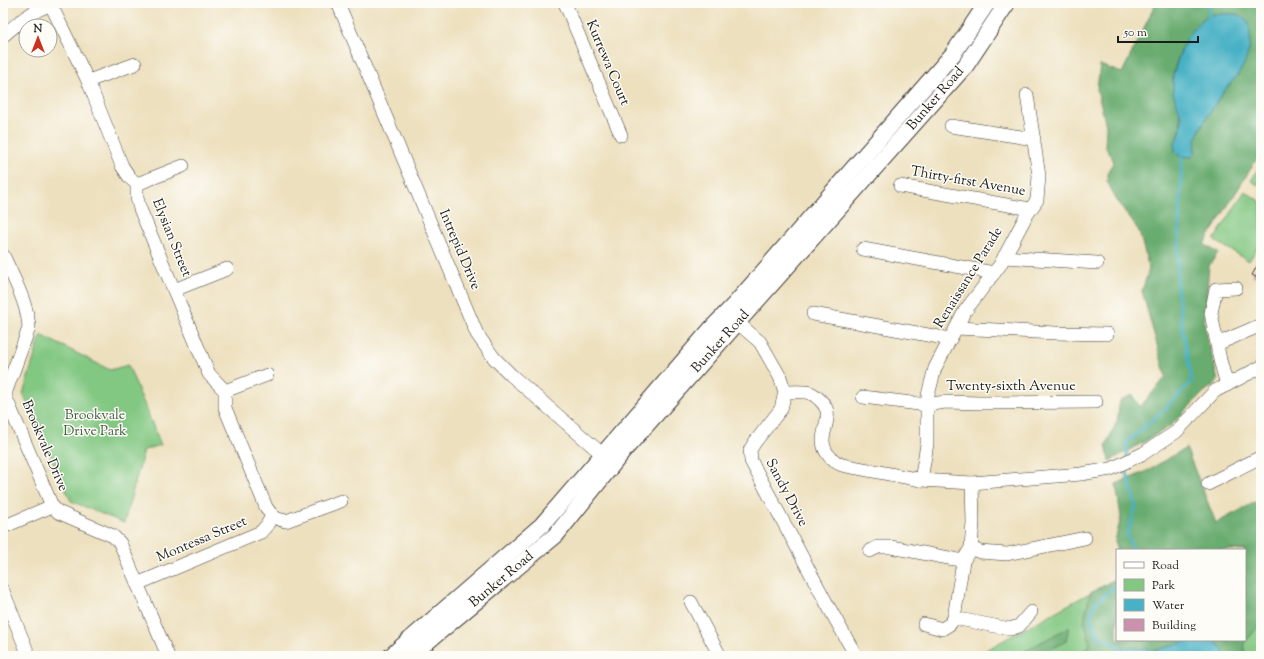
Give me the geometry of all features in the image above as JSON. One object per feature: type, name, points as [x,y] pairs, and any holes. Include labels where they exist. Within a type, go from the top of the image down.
[{"type":"main road","name":"Bunker Road","points":[[391,656],[542,525],[609,459],[625,450],[668,402],[732,318],[953,54],[987,3]]},
{"type":"main road","name":"Bunker Road","points":[[732,318],[966,65],[1007,3]]},
{"type":"main road","points":[[953,54],[966,65]]},
{"type":"main road","name":"Bunker Road","points":[[410,656],[556,535],[609,459]]},
{"type":"street","name":"Intrepid Drive","points":[[338,3],[477,334],[494,358],[511,375],[609,459]]},
{"type":"street","name":"Kurrewa Court","points":[[565,3],[621,135]]},
{"type":"street","points":[[3,36],[28,15],[51,4],[88,81],[122,166],[130,178],[137,184],[184,166]]},
{"type":"street","points":[[88,81],[135,64]]},
{"type":"street","name":"Renaissance Parade","points":[[921,480],[927,444],[928,395],[934,368],[965,311],[994,273],[1030,209],[1037,200],[1039,176],[1027,95]]},
{"type":"street","points":[[951,126],[1034,139]]},
{"type":"street","name":"Elysian Street","points":[[137,184],[137,198],[140,208],[174,290],[210,374],[225,391]]},
{"type":"street","name":"Thirty-first Avenue","points":[[900,186],[1030,209]]},
{"type":"street","points":[[863,249],[994,273]]},
{"type":"street","name":"Brookvale Drive","points":[[3,255],[26,308],[29,328],[4,399],[52,506],[58,512],[113,536],[120,543],[168,656]]},
{"type":"street","points":[[1004,257],[1097,263]]},
{"type":"street","points":[[174,290],[227,269]]},
{"type":"street","points":[[1227,385],[1211,313],[1216,289],[1236,288]]},
{"type":"street","points":[[813,314],[953,333],[1107,334]]},
{"type":"street","points":[[732,318],[760,342],[780,377],[785,392],[809,393],[826,405],[828,420],[823,441],[826,454],[835,462],[842,465],[921,480],[972,483],[1081,474],[1111,469],[1137,457],[1176,432],[1215,391],[1261,366]]},
{"type":"street","points":[[1217,344],[1261,325]]},
{"type":"street","points":[[268,375],[225,391],[225,408],[266,508],[272,516],[286,521],[340,500]]},
{"type":"street","name":"Sandy Drive","points":[[785,392],[781,409],[754,442],[750,450],[751,461],[856,656]]},
{"type":"street","name":"Twenty-sixth Avenue","points":[[863,397],[927,405],[945,402],[1096,402]]},
{"type":"street","points":[[1208,484],[1261,457]]},
{"type":"street","points":[[924,624],[942,629],[950,624],[954,618],[963,561],[971,548],[973,522],[972,483]]},
{"type":"street","points":[[3,527],[52,506]]},
{"type":"street","name":"Montessa Street","points":[[137,584],[261,532],[272,516]]},
{"type":"street","points":[[971,548],[980,552],[1007,554],[1085,538]]},
{"type":"street","points":[[870,551],[878,547],[891,547],[954,558],[963,561]]},
{"type":"street","points":[[3,591],[29,656]]},
{"type":"street","points":[[690,602],[720,656]]},
{"type":"street","points":[[954,618],[1010,629],[1018,626],[1031,612]]},
{"type":"green space","points":[[1156,3],[1261,3],[1261,152],[1204,244],[1218,253],[1209,266],[1204,324],[1218,381],[1204,392],[1170,426],[1109,461],[1106,445],[1117,421],[1120,401],[1132,395],[1140,407],[1166,377],[1142,291],[1149,269],[1139,231],[1116,199],[1107,181],[1109,169],[1114,162],[1105,146],[1106,126],[1097,89],[1100,65],[1122,73]],"holes":[[[1187,37],[1239,74],[1224,91],[1201,127],[1194,144],[1195,152],[1185,157],[1180,156],[1175,144],[1179,135],[1181,119],[1174,88],[1173,73]]]},
{"type":"green space","points":[[1261,163],[1261,187],[1251,181]]},
{"type":"green space","points":[[1245,191],[1261,202],[1261,242],[1249,261],[1214,240]]},
{"type":"green space","name":"Brookvale Drive Park","points":[[41,335],[110,370],[128,365],[161,445],[144,450],[124,523],[71,501],[29,408],[23,394]]},
{"type":"green space","points":[[1186,448],[1216,523],[1261,499],[1261,570],[1259,573],[1261,578],[1261,624],[1246,641],[1246,549],[1116,549],[1115,541],[1121,517],[1116,484],[1145,472]]},
{"type":"green space","points":[[1261,499],[1261,656],[975,656],[1116,579],[1116,641],[1246,641],[1245,549]]},
{"type":"green space","points":[[1116,579],[1116,641],[1188,641],[1157,650],[1120,647],[1120,656],[1080,656],[1090,643],[1084,621],[1090,593]]},
{"type":"green space","points":[[1069,627],[1066,641],[1038,656],[1016,656]]},
{"type":"green space","points":[[1214,641],[1246,641],[1244,656],[1224,656],[1223,649]]},
{"type":"water","points":[[1214,14],[1237,14],[1248,21],[1250,35],[1249,49],[1242,68],[1222,94],[1200,130],[1195,142],[1195,152],[1191,157],[1180,156],[1175,152],[1175,144],[1180,134],[1182,118],[1173,93],[1173,76],[1187,37],[1202,19]]},
{"type":"water","points":[[1188,641],[1214,641],[1223,649],[1224,656],[1120,656],[1120,647],[1157,650]]},
{"type":"building","points":[[1261,259],[1261,280],[1252,275]]},
{"type":"waterway","points":[[1209,3],[1209,19]]},
{"type":"waterway","points":[[1127,457],[1127,442],[1162,412],[1192,381],[1182,326],[1177,287],[1182,154]]},
{"type":"waterway","points":[[1127,465],[1127,473],[1136,507],[1127,534],[1133,549]]},
{"type":"waterway","points":[[1116,586],[1095,603],[1090,620],[1098,636],[1120,647],[1127,656]]}]
